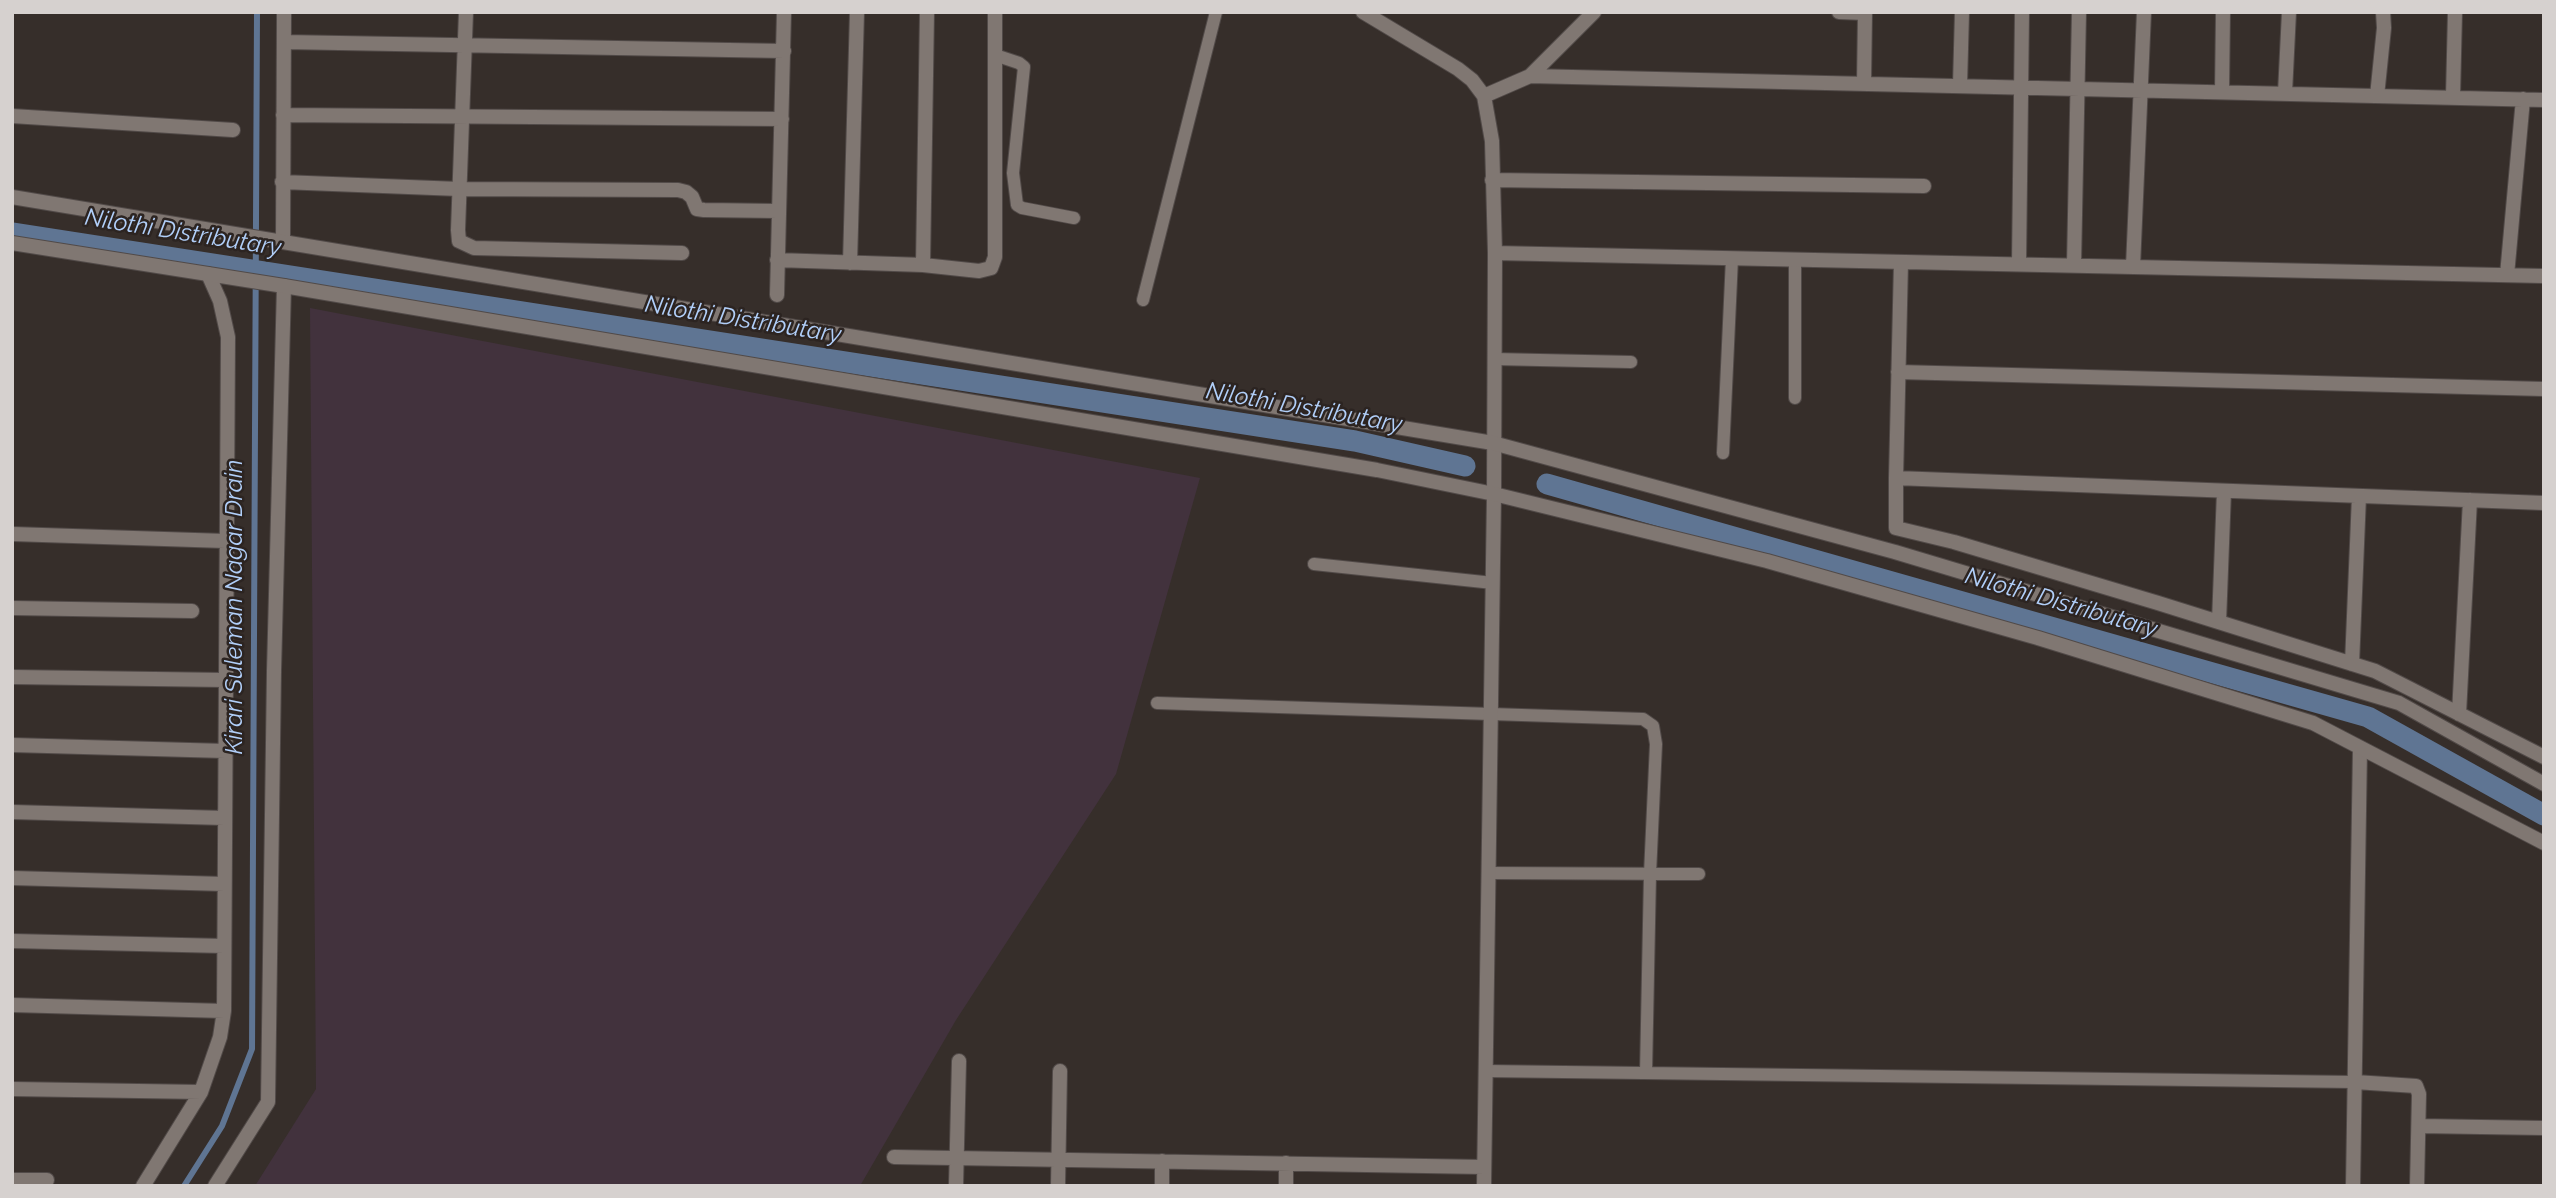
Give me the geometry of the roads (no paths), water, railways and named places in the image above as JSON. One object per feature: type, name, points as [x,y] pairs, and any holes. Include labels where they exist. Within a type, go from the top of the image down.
[{"type":"street","points":[[280,240],[284,12]]},
{"type":"street","points":[[466,12],[459,241],[474,248],[682,253]]},
{"type":"street","points":[[777,295],[785,12]]},
{"type":"street","points":[[850,263],[857,12]]},
{"type":"street","points":[[923,265],[927,12]]},
{"type":"street","points":[[777,260],[923,265],[978,271],[990,268],[995,257],[995,12]]},
{"type":"street","points":[[1363,12],[1472,80],[1484,96],[1492,141],[1495,253],[1494,494],[1483,1186]]},
{"type":"street","points":[[1484,96],[1530,76],[1594,12]]},
{"type":"street","points":[[1839,12],[1866,13],[1864,84]]},
{"type":"street","points":[[1960,85],[1962,12]]},
{"type":"street","points":[[2019,264],[2022,12]]},
{"type":"street","points":[[2074,265],[2079,12]]},
{"type":"street","points":[[2133,267],[2144,12]]},
{"type":"street","points":[[2222,92],[2223,12]]},
{"type":"street","points":[[2285,93],[2289,12]]},
{"type":"street","points":[[2377,96],[2384,28],[2383,12]]},
{"type":"street","points":[[2453,97],[2455,12]]},
{"type":"street","points":[[284,42],[784,51]]},
{"type":"street","points":[[1530,76],[2544,100]]},
{"type":"street","points":[[2507,275],[2523,99]]},
{"type":"street","points":[[283,116],[782,119]]},
{"type":"street","points":[[12,117],[233,130]]},
{"type":"street","points":[[1492,180],[1924,186]]},
{"type":"street","points":[[282,182],[459,189],[678,190],[687,192],[697,209],[779,211]]},
{"type":"street","points":[[12,197],[1493,443],[1895,552],[2399,703],[2544,784]]},
{"type":"street","points":[[12,243],[284,286],[1377,470],[1494,494],[1768,561],[2038,638],[2313,723],[2544,843]]},
{"type":"street","points":[[1495,253],[2544,276]]},
{"type":"street","points":[[1895,552],[1901,262]]},
{"type":"street","points":[[143,1186],[201,1092],[220,1037],[224,1011],[228,337],[220,301],[208,274]]},
{"type":"street","points":[[215,1186],[268,1102],[274,671],[284,286]]},
{"type":"street","points":[[1898,372],[2544,389]]},
{"type":"street","points":[[1896,478],[2544,503]]},
{"type":"street","points":[[2220,622],[2224,491]]},
{"type":"street","points":[[2351,664],[2359,496]]},
{"type":"street","points":[[2459,714],[2470,500]]},
{"type":"street","points":[[1896,528],[1955,542],[2375,671],[2544,757]]},
{"type":"street","points":[[12,534],[225,541]]},
{"type":"street","points":[[12,608],[192,611]]},
{"type":"street","points":[[12,677],[225,680]]},
{"type":"street","points":[[12,745],[225,751]]},
{"type":"street","points":[[2353,1186],[2360,748]]},
{"type":"street","points":[[12,812],[225,818]]},
{"type":"street","points":[[12,878],[225,884]]},
{"type":"street","points":[[12,941],[224,946]]},
{"type":"street","points":[[12,1005],[224,1011]]},
{"type":"street","points":[[956,1186],[959,1061]]},
{"type":"street","points":[[1058,1186],[1060,1070]]},
{"type":"street","points":[[2356,1082],[2416,1086],[2417,1186]]},
{"type":"street","points":[[12,1089],[201,1092]]},
{"type":"street","points":[[2418,1126],[2544,1128]]},
{"type":"street","points":[[894,1157],[1484,1167]]},
{"type":"street","points":[[1162,1161],[1162,1186]]},
{"type":"street","points":[[1286,1163],[1286,1186]]},
{"type":"street","points":[[12,1180],[47,1180]]},
{"type":"lane","points":[[1143,300],[1216,12]]},
{"type":"lane","points":[[995,55],[1024,67],[1013,173],[1017,205],[1074,218]]},
{"type":"lane","points":[[1723,453],[1732,258]]},
{"type":"lane","points":[[1795,259],[1795,398]]},
{"type":"lane","points":[[1494,359],[1631,362]]},
{"type":"lane","points":[[1314,564],[1493,583]]},
{"type":"lane","points":[[1157,703],[1643,719],[1653,726],[1656,744],[1646,1073]]},
{"type":"lane","points":[[1488,873],[1699,874]]},
{"type":"lane","points":[[1485,1071],[2356,1082]]},
{"type":"waterway","name":"Kirari Suleman Nagar Drain","points":[[184,1186],[222,1126],[252,1049],[257,12]]},
{"type":"waterway","name":"Nilothi Distributary","points":[[12,233],[1355,441],[1465,466]]},
{"type":"waterway","name":"Nilothi Distributary","points":[[1547,484],[2368,717],[2544,815]]}]
